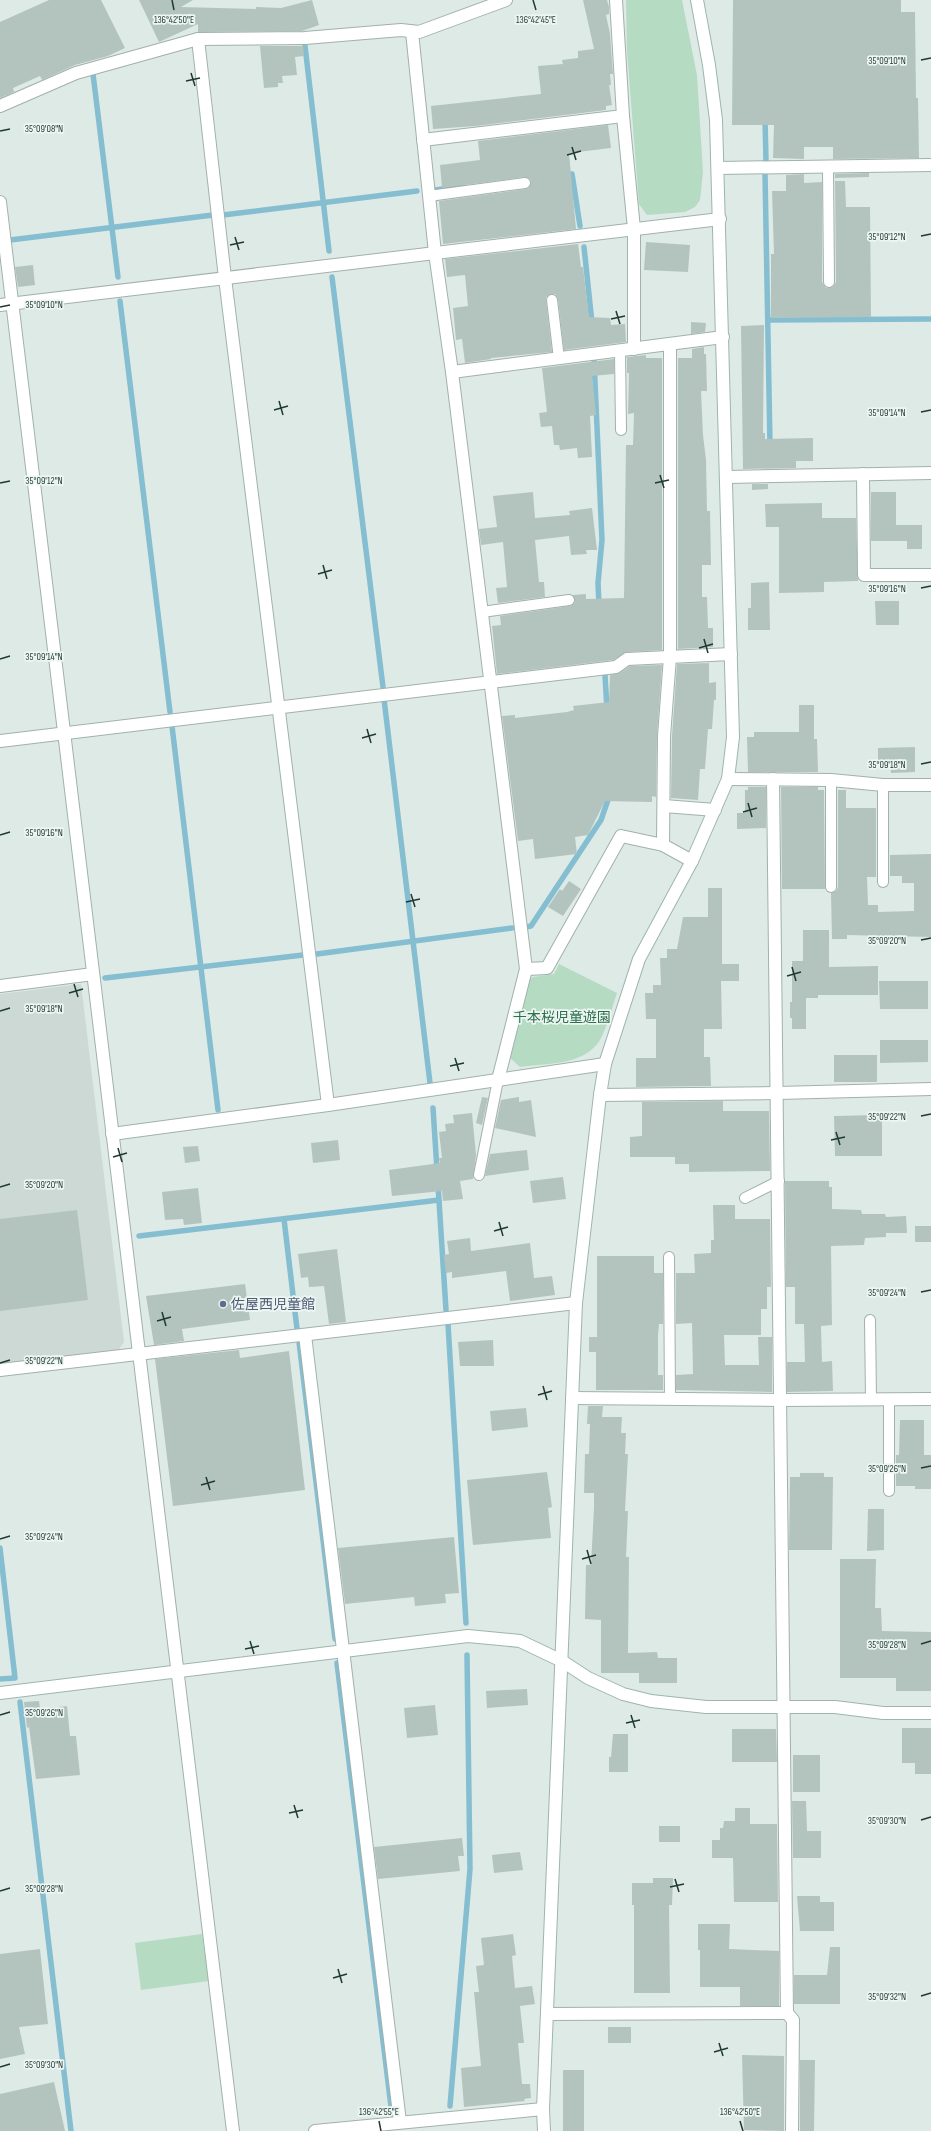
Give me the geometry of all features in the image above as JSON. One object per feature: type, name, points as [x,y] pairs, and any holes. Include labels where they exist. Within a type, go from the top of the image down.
[{"type":"street","points":[[0,106],[76,73],[198,39],[305,38],[401,30],[419,32],[506,0]]},
{"type":"street","points":[[616,0],[622,116],[634,229],[634,349]]},
{"type":"street","points":[[544,2131],[543,2109],[576,1303],[600,1095],[605,1064],[640,959],[692,860],[728,779],[733,737],[732,654],[716,120],[709,65],[697,0]]},
{"type":"street","points":[[412,32],[435,253],[452,372],[526,969],[498,1080]]},
{"type":"street","points":[[198,39],[225,278],[328,1105]]},
{"type":"street","points":[[423,140],[622,116]]},
{"type":"street","points":[[718,168],[931,165]]},
{"type":"street","points":[[0,202],[6,304],[64,733],[233,2131]]},
{"type":"street","points":[[6,304],[720,219]]},
{"type":"street","points":[[452,372],[722,337]]},
{"type":"street","points":[[663,845],[664,736],[670,657],[670,344]]},
{"type":"street","points":[[727,477],[931,473]]},
{"type":"street","points":[[863,474],[864,575],[931,575]]},
{"type":"street","points":[[0,741],[616,667],[627,659],[732,654]]},
{"type":"street","points":[[728,779],[831,780],[883,786],[931,785]]},
{"type":"street","points":[[773,779],[779,1181],[787,2013],[793,2020],[792,2131]]},
{"type":"street","points":[[664,806],[715,810]]},
{"type":"street","points":[[526,969],[547,968],[621,836],[663,845],[692,860]]},
{"type":"street","points":[[0,986],[93,974]]},
{"type":"street","points":[[112,1134],[328,1105],[605,1064]]},
{"type":"street","points":[[600,1095],[778,1093],[931,1089]]},
{"type":"street","points":[[0,1370],[576,1303]]},
{"type":"street","points":[[306,1335],[343,1650],[405,2125]]},
{"type":"street","points":[[572,1398],[781,1400],[931,1399]]},
{"type":"street","points":[[0,1693],[178,1672],[343,1650],[468,1636],[520,1641],[562,1661],[588,1678],[623,1694],[651,1701],[706,1707],[835,1707],[883,1713],[931,1713]]},
{"type":"street","points":[[547,2014],[787,2013]]},
{"type":"street","points":[[315,2131],[405,2125],[543,2109]]},
{"type":"lane","points":[[828,167],[829,282]]},
{"type":"lane","points":[[429,196],[525,183]]},
{"type":"lane","points":[[552,300],[559,359]]},
{"type":"lane","points":[[620,351],[621,430]]},
{"type":"lane","points":[[482,612],[568,600]]},
{"type":"lane","points":[[831,780],[831,887]]},
{"type":"lane","points":[[883,786],[883,882]]},
{"type":"lane","points":[[478,1175],[498,1080]]},
{"type":"lane","points":[[746,1198],[779,1181]]},
{"type":"lane","points":[[669,1257],[670,1399]]},
{"type":"lane","points":[[870,1320],[871,1399]]},
{"type":"lane","points":[[889,1399],[889,1491]]},
{"type":"shaded area","points":[[81,984],[124,1342],[117,1352],[0,1366],[0,994]]},
{"type":"green space","points":[[626,0],[682,0],[697,75],[703,172],[700,200],[695,207],[685,212],[647,215],[639,204],[627,51]]},
{"type":"green space","name":"千本桜児童遊園","points":[[559,964],[617,993],[606,1026],[598,1043],[582,1056],[572,1060],[551,1064],[520,1067],[508,1056],[526,981],[533,977],[554,974]]},
{"type":"green space","points":[[202,1934],[209,1981],[141,1990],[135,1943]]},
{"type":"building","points":[[49,0],[101,0],[125,48],[108,56],[75,65],[42,80],[40,76],[13,88],[14,92],[0,98],[0,22]]},
{"type":"building","points":[[139,0],[193,0],[181,7],[256,9],[256,7],[281,8],[312,0],[319,25],[302,31],[198,32],[198,24],[159,42]]},
{"type":"building","points":[[583,0],[607,0],[609,7],[609,14],[606,15],[610,34],[613,74],[610,74],[611,85],[609,85],[612,105],[606,106],[606,110],[476,126],[433,129],[431,106],[541,94],[538,66],[563,64],[562,60],[578,58],[578,51],[594,49]]},
{"type":"building","points":[[733,0],[901,0],[901,12],[915,12],[916,98],[918,98],[919,158],[833,159],[833,147],[804,147],[804,159],[773,158],[774,125],[732,125]]},
{"type":"building","points":[[260,46],[303,46],[304,56],[295,57],[297,75],[282,76],[283,83],[278,83],[278,87],[264,88]]},
{"type":"building","points":[[608,125],[611,148],[569,153],[576,229],[443,244],[439,201],[526,189],[529,188],[531,183],[530,179],[524,177],[442,188],[440,165],[480,160],[478,141]]},
{"type":"building","points":[[869,173],[869,177],[835,178],[835,174]]},
{"type":"building","points":[[804,174],[804,183],[822,182],[822,282],[826,288],[833,287],[836,282],[835,181],[845,181],[846,207],[870,207],[871,317],[771,318],[771,254],[774,254],[772,191],[786,191],[786,175]]},
{"type":"building","points":[[646,242],[690,245],[688,272],[644,270]]},
{"type":"building","points":[[578,244],[581,267],[583,267],[589,317],[610,318],[611,325],[625,324],[626,342],[564,350],[558,299],[555,294],[551,294],[546,297],[546,301],[552,352],[491,358],[465,363],[462,339],[456,340],[453,308],[468,306],[465,275],[447,277],[445,259]]},
{"type":"building","points":[[33,265],[35,285],[18,287],[15,267]]},
{"type":"building","points":[[691,322],[706,323],[705,332],[691,334]]},
{"type":"building","points":[[764,325],[763,433],[765,433],[765,439],[813,438],[813,461],[796,461],[796,468],[743,469],[741,326]]},
{"type":"building","points":[[704,347],[704,354],[706,354],[707,391],[701,391],[706,460],[707,511],[710,511],[711,565],[702,565],[702,597],[707,597],[708,628],[713,628],[713,647],[678,649],[678,358],[692,358],[692,349]]},
{"type":"building","points":[[646,355],[646,358],[662,358],[662,650],[627,652],[613,660],[497,674],[492,626],[501,625],[500,616],[570,606],[575,602],[573,595],[586,594],[586,599],[624,598],[626,445],[633,445],[634,413],[628,414],[629,373],[627,373],[627,357]]},
{"type":"building","points":[[614,359],[614,374],[592,376],[596,415],[590,416],[592,457],[578,458],[577,448],[560,450],[559,445],[554,445],[552,426],[541,427],[539,413],[547,412],[542,368]]},
{"type":"building","points":[[752,484],[768,484],[768,489],[752,490]]},
{"type":"building","points":[[533,492],[535,518],[570,515],[569,511],[592,508],[597,550],[586,550],[587,554],[571,555],[569,536],[535,540],[539,582],[544,582],[545,597],[498,603],[496,588],[507,587],[503,542],[481,545],[479,529],[497,527],[493,496]]},
{"type":"building","points":[[871,492],[896,492],[896,525],[922,525],[922,549],[907,549],[907,541],[871,541]]},
{"type":"building","points":[[822,503],[822,518],[856,518],[858,581],[824,582],[824,592],[779,593],[779,527],[766,527],[765,504]]},
{"type":"building","points":[[769,582],[770,630],[748,630],[748,608],[751,608],[751,583]]},
{"type":"building","points":[[875,601],[899,601],[899,625],[876,625]]},
{"type":"building","points":[[709,663],[709,683],[716,682],[716,700],[714,700],[712,729],[708,729],[705,769],[700,769],[698,800],[671,798],[672,736],[677,664]]},
{"type":"building","points":[[662,665],[657,735],[656,797],[652,796],[652,802],[605,801],[588,835],[575,837],[577,854],[535,859],[533,839],[518,841],[502,716],[515,715],[515,718],[567,712],[574,710],[573,706],[609,702],[610,675],[620,673],[630,666]]},
{"type":"building","points":[[799,705],[814,705],[814,739],[817,739],[818,772],[748,772],[747,737],[754,737],[754,732],[799,732]]},
{"type":"building","points":[[915,747],[915,772],[891,773],[890,764],[878,764],[878,748]]},
{"type":"building","points":[[748,787],[766,787],[766,828],[737,829],[737,813],[745,813],[745,790],[748,790]]},
{"type":"building","points":[[781,787],[818,787],[818,790],[824,790],[825,889],[782,889]]},
{"type":"building","points":[[838,790],[846,790],[846,808],[876,808],[876,877],[867,877],[868,905],[878,905],[878,912],[914,911],[914,883],[902,883],[902,876],[890,876],[890,855],[931,854],[931,937],[847,935],[847,939],[832,939],[831,893],[836,891],[838,887]]},
{"type":"building","points":[[569,881],[581,889],[563,916],[548,907],[560,889],[562,891]]},
{"type":"building","points":[[708,888],[722,888],[722,964],[739,964],[739,981],[721,981],[722,1029],[704,1029],[704,1057],[710,1057],[711,1086],[636,1087],[636,1058],[656,1058],[656,1019],[646,1019],[645,993],[653,993],[653,985],[661,985],[660,958],[667,958],[667,949],[677,949],[683,917],[708,917]]},
{"type":"building","points":[[803,930],[829,930],[829,967],[878,966],[878,995],[818,995],[818,998],[806,998],[806,1029],[792,1029],[790,1002],[792,1002],[792,961],[803,961]]},
{"type":"building","points":[[879,981],[928,981],[928,1009],[880,1009]]},
{"type":"building","points":[[880,1040],[928,1040],[928,1062],[880,1063]]},
{"type":"building","points":[[834,1055],[877,1055],[877,1082],[834,1082]]},
{"type":"building","points":[[482,1097],[488,1098],[482,1125],[476,1123]]},
{"type":"building","points":[[519,1097],[519,1102],[531,1100],[536,1137],[495,1128],[501,1100]]},
{"type":"building","points":[[723,1101],[723,1111],[769,1111],[770,1171],[689,1172],[689,1164],[675,1164],[675,1157],[630,1157],[630,1137],[642,1136],[642,1102]]},
{"type":"building","points":[[472,1113],[476,1155],[473,1179],[460,1181],[463,1199],[443,1201],[442,1191],[392,1196],[389,1170],[440,1163],[439,1158],[442,1158],[439,1132],[446,1131],[445,1124],[454,1123],[453,1115]]},
{"type":"building","points":[[878,1115],[878,1120],[882,1120],[882,1156],[835,1156],[834,1116]]},
{"type":"building","points":[[338,1140],[340,1160],[313,1163],[311,1143]]},
{"type":"building","points":[[198,1146],[200,1161],[185,1163],[183,1147]]},
{"type":"building","points":[[527,1150],[529,1170],[485,1176],[490,1154]]},
{"type":"building","points":[[563,1177],[566,1199],[533,1203],[530,1181]]},
{"type":"building","points":[[785,1181],[829,1181],[829,1187],[832,1187],[832,1209],[861,1210],[862,1214],[885,1214],[886,1217],[906,1216],[907,1233],[886,1233],[886,1237],[865,1238],[864,1245],[831,1246],[832,1325],[821,1326],[822,1362],[832,1361],[833,1391],[787,1392],[787,1362],[805,1362],[804,1324],[795,1324],[795,1287],[786,1287]]},
{"type":"building","points":[[198,1188],[202,1223],[184,1225],[183,1219],[165,1220],[162,1192]]},
{"type":"building","points":[[713,1205],[735,1205],[735,1219],[770,1219],[771,1287],[767,1287],[767,1309],[761,1309],[761,1335],[724,1335],[725,1365],[759,1365],[758,1337],[772,1337],[772,1392],[676,1390],[676,1375],[693,1374],[692,1323],[676,1324],[676,1273],[695,1273],[694,1254],[711,1253],[711,1240],[714,1240]]},
{"type":"building","points":[[77,1210],[88,1300],[0,1311],[0,1219]]},
{"type":"building","points":[[915,1226],[931,1226],[931,1242],[915,1242]]},
{"type":"building","points":[[470,1238],[471,1251],[530,1243],[534,1278],[552,1276],[555,1295],[510,1301],[506,1271],[452,1278],[452,1272],[446,1273],[444,1255],[449,1254],[447,1241]]},
{"type":"building","points":[[337,1249],[346,1322],[329,1324],[324,1286],[309,1287],[308,1277],[301,1278],[298,1254]]},
{"type":"building","points":[[597,1256],[654,1256],[654,1273],[663,1273],[663,1324],[659,1324],[658,1375],[663,1375],[663,1390],[596,1390],[596,1352],[589,1352],[589,1337],[597,1337]]},
{"type":"building","points":[[245,1284],[250,1320],[182,1329],[184,1341],[154,1345],[146,1296]]},
{"type":"building","points":[[493,1340],[494,1366],[460,1366],[458,1342]]},
{"type":"building","points":[[239,1350],[240,1358],[289,1351],[305,1490],[173,1506],[155,1359]]},
{"type":"building","points":[[588,1406],[603,1406],[602,1417],[622,1417],[621,1433],[626,1433],[625,1454],[628,1454],[625,1511],[628,1511],[626,1557],[629,1557],[628,1653],[657,1652],[658,1658],[677,1658],[677,1683],[639,1683],[639,1673],[601,1673],[601,1620],[585,1619],[586,1565],[591,1565],[594,1508],[594,1493],[584,1493],[585,1454],[589,1454],[590,1424],[587,1424]]},
{"type":"building","points":[[526,1408],[528,1427],[492,1431],[490,1411]]},
{"type":"building","points":[[900,1420],[924,1420],[924,1455],[931,1455],[931,1489],[915,1489],[915,1486],[896,1486],[896,1455],[899,1455]]},
{"type":"building","points":[[547,1472],[552,1507],[548,1508],[551,1538],[473,1545],[467,1480]]},
{"type":"building","points":[[800,1473],[824,1473],[824,1477],[833,1477],[832,1550],[789,1550],[790,1477],[800,1477]]},
{"type":"building","points":[[868,1509],[884,1509],[884,1550],[867,1551]]},
{"type":"building","points":[[454,1537],[459,1593],[445,1594],[446,1603],[415,1606],[414,1597],[345,1604],[338,1548]]},
{"type":"building","points":[[840,1559],[876,1559],[875,1608],[881,1608],[882,1631],[931,1632],[931,1691],[896,1691],[896,1678],[840,1678]]},
{"type":"building","points":[[527,1689],[528,1705],[487,1708],[486,1691]]},
{"type":"building","points":[[39,1701],[40,1709],[67,1706],[70,1736],[76,1736],[80,1775],[36,1779],[24,1702]]},
{"type":"building","points":[[435,1705],[438,1735],[407,1738],[404,1708]]},
{"type":"building","points":[[902,1728],[931,1728],[931,1774],[915,1774],[915,1763],[902,1763]]},
{"type":"building","points":[[732,1729],[776,1729],[777,1762],[732,1762]]},
{"type":"building","points":[[613,1734],[628,1734],[628,1772],[609,1772],[609,1757],[611,1757]]},
{"type":"building","points":[[793,1755],[820,1755],[820,1792],[793,1792]]},
{"type":"building","points":[[792,1801],[806,1801],[807,1831],[821,1831],[821,1858],[793,1858]]},
{"type":"building","points":[[735,1808],[750,1808],[750,1824],[777,1824],[778,1902],[734,1902],[733,1858],[712,1858],[712,1840],[720,1840],[720,1828],[723,1828],[724,1821],[735,1821]]},
{"type":"building","points":[[659,1826],[680,1826],[680,1842],[659,1842]]},
{"type":"building","points":[[462,1838],[464,1856],[458,1856],[460,1871],[378,1879],[374,1847]]},
{"type":"building","points":[[520,1852],[523,1870],[494,1873],[492,1855]]},
{"type":"building","points":[[653,1878],[673,1878],[672,1905],[669,1905],[670,1993],[634,1993],[634,1905],[632,1905],[632,1883],[653,1883]]},
{"type":"building","points":[[797,1896],[820,1896],[820,1902],[834,1902],[834,1931],[800,1931]]},
{"type":"building","points":[[698,1924],[730,1924],[729,1949],[779,1951],[779,2006],[740,2006],[740,1987],[700,1987]]},
{"type":"building","points":[[513,1934],[516,1955],[512,1956],[515,1988],[532,1986],[535,2004],[520,2006],[524,2043],[518,2043],[522,2084],[530,2084],[531,2098],[524,2099],[525,2101],[464,2107],[461,2068],[481,2066],[474,1992],[479,1992],[476,1966],[484,1965],[481,1938]]},
{"type":"building","points":[[830,1947],[840,1947],[840,2004],[794,2004],[794,1975],[827,1975]]},
{"type":"building","points":[[40,1949],[48,2024],[19,2027],[25,2054],[0,2059],[0,1954]]},
{"type":"building","points":[[608,2027],[631,2027],[631,2043],[608,2043]]},
{"type":"building","points":[[742,2055],[784,2056],[784,2131],[744,2130]]},
{"type":"building","points":[[800,2060],[815,2060],[814,2131],[800,2131]]},
{"type":"building","points":[[563,2070],[584,2070],[584,2131],[563,2131]]},
{"type":"building","points":[[54,2082],[65,2131],[0,2131],[0,2094]]},
{"type":"waterway","points":[[305,46],[329,251]]},
{"type":"waterway","points":[[93,74],[118,277]]},
{"type":"waterway","points":[[765,118],[766,162]]},
{"type":"waterway","points":[[765,173],[770,445]]},
{"type":"waterway","points":[[565,175],[572,174],[580,226]]},
{"type":"waterway","points":[[435,190],[463,186]]},
{"type":"waterway","points":[[223,215],[417,191]]},
{"type":"waterway","points":[[10,240],[213,215]]},
{"type":"waterway","points":[[584,247],[592,323]]},
{"type":"waterway","points":[[332,277],[383,687]]},
{"type":"waterway","points":[[120,301],[170,712]]},
{"type":"waterway","points":[[768,320],[931,319]]},
{"type":"waterway","points":[[594,359],[602,540],[598,583],[599,605]]},
{"type":"waterway","points":[[605,675],[607,710]]},
{"type":"waterway","points":[[384,699],[430,1083]]},
{"type":"waterway","points":[[172,726],[218,1110]]},
{"type":"waterway","points":[[526,927],[531,926],[601,820],[610,794]]},
{"type":"waterway","points":[[317,954],[512,928]]},
{"type":"waterway","points":[[105,978],[303,955]]},
{"type":"waterway","points":[[433,1108],[437,1170]]},
{"type":"waterway","points":[[438,1185],[446,1310]]},
{"type":"waterway","points":[[139,1236],[439,1200]]},
{"type":"waterway","points":[[284,1219],[297,1329]]},
{"type":"waterway","points":[[448,1324],[466,1623]]},
{"type":"waterway","points":[[299,1342],[335,1639]]},
{"type":"waterway","points":[[0,1548],[15,1678],[0,1679]]},
{"type":"waterway","points":[[450,2106],[470,1869],[467,1655]]},
{"type":"waterway","points":[[337,1663],[392,2115]]},
{"type":"waterway","points":[[20,1702],[71,2131]]},
{"type":"place","name":"佐屋西児童館","points":[[223,1304]]}]
